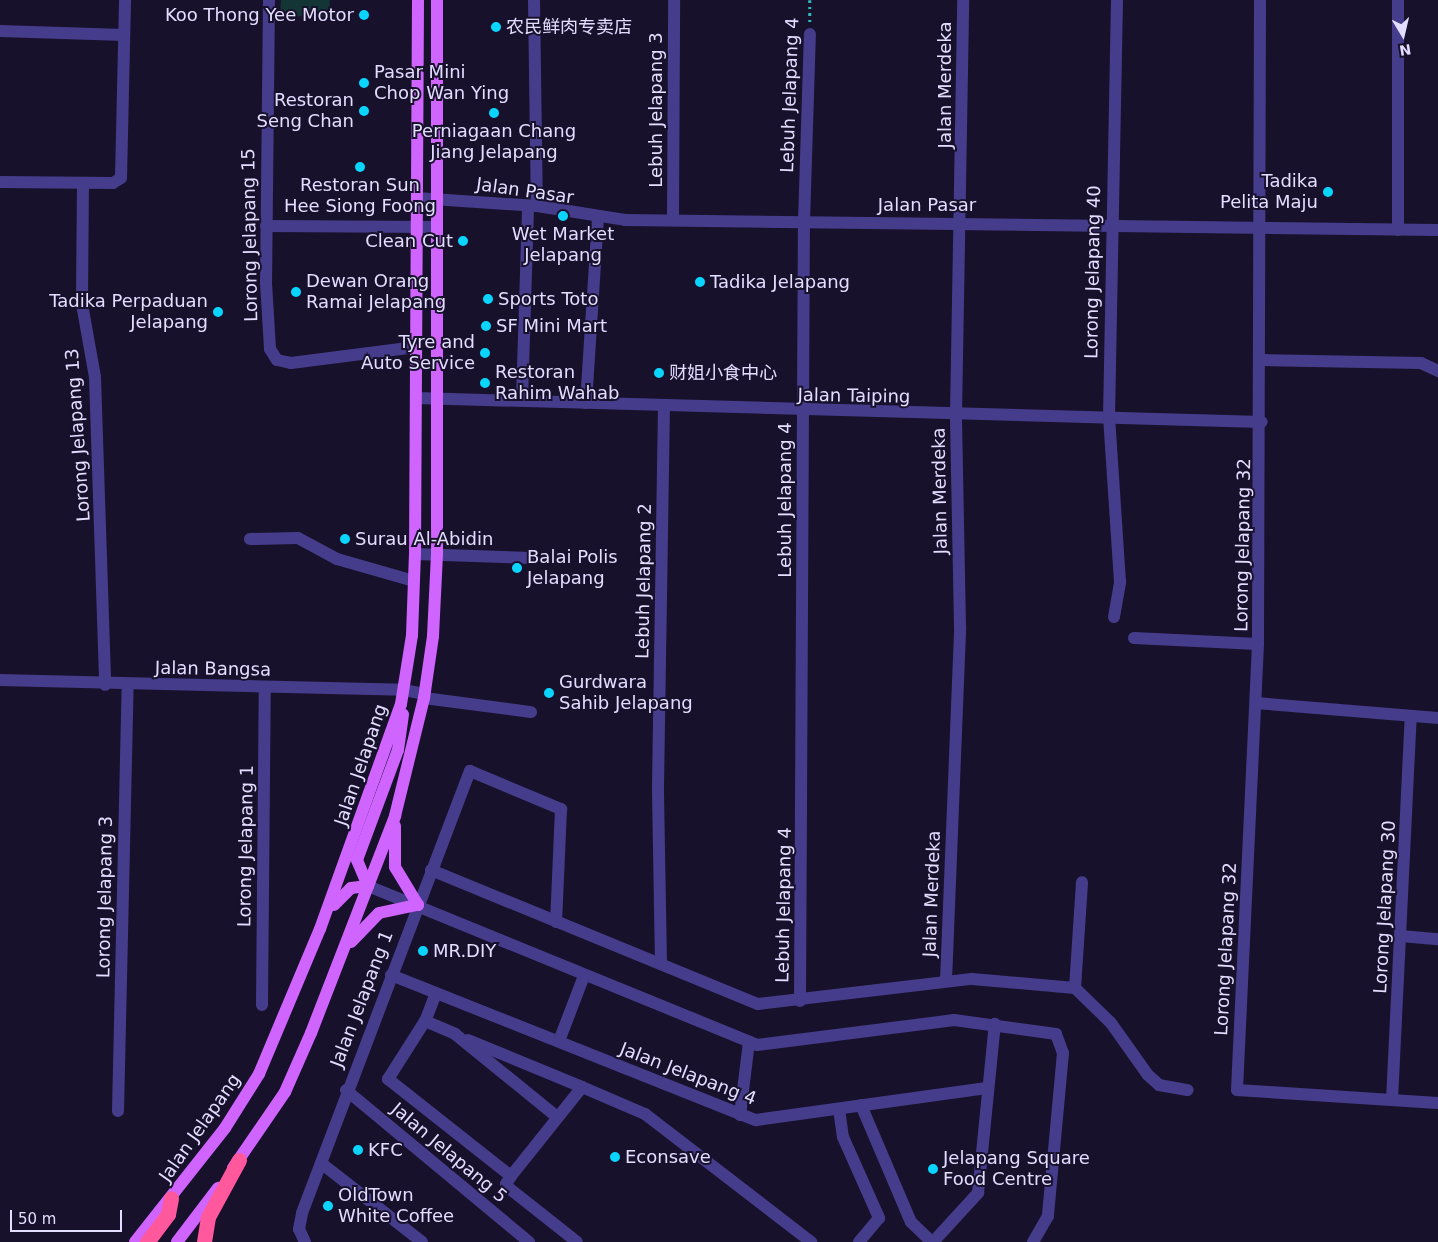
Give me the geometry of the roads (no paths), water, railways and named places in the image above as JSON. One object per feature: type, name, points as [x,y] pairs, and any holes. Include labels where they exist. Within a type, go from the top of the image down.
[{"type":"highway","points":[[204,1242],[208,1217],[239,1160]]},
{"type":"highway","points":[[147,1242],[168,1214],[171,1198]]},
{"type":"main road","name":"Jalan Jelapang","points":[[135,1242],[171,1198],[247,1096],[320,930],[392,736],[403,690],[415,554],[418,0]]},
{"type":"main road","points":[[177,1242],[239,1160],[285,1092],[342,954],[395,816],[424,696],[437,554],[437,0]]},
{"type":"main road","points":[[368,886],[357,860],[398,750],[403,690]]},
{"type":"main road","points":[[342,954],[375,916],[418,905],[395,867],[395,816]]},
{"type":"main road","points":[[320,930],[343,894],[368,886]]},
{"type":"street","points":[[0,182],[83,183],[120,180],[125,0]]},
{"type":"street","name":"Lorong Jelapang 15","points":[[269,0],[266,226],[270,349],[277,360],[292,363],[416,347]]},
{"type":"street","points":[[522,400],[532,206],[534,0]]},
{"type":"street","name":"Lebuh Jelapang 3","points":[[673,220],[674,0]]},
{"type":"street","name":"Jalan Merdeka","points":[[946,981],[960,627],[956,415],[962,222],[963,0]]},
{"type":"street","name":"Lorong Jelapang 40","points":[[1114,617],[1120,600],[1115,544],[1109,417],[1110,225],[1117,0]]},
{"type":"street","name":"Lorong Jelapang 32","points":[[1260,0],[1263,360],[1258,644],[1237,1090],[1392,1100]]},
{"type":"street","points":[[1398,0],[1398,230]]},
{"type":"street","points":[[0,30],[124,35]]},
{"type":"street","name":"Lebuh Jelapang 4","points":[[800,1001],[802,412],[804,222],[810,34]]},
{"type":"street","name":"Lorong Jelapang 13","points":[[83,183],[82,304],[95,377],[105,685]]},
{"type":"street","name":"Jalan Pasar","points":[[417,198],[532,206],[598,219],[962,222],[1438,230]]},
{"type":"street","points":[[586,403],[598,219]]},
{"type":"street","points":[[266,226],[436,227]]},
{"type":"street","points":[[1263,360],[1421,363],[1438,371]]},
{"type":"street","name":"Jalan Taiping","points":[[416,398],[522,400],[664,408],[802,412],[1109,417],[1262,422]]},
{"type":"street","name":"Lebuh Jelapang 2","points":[[662,964],[658,787],[664,408]]},
{"type":"street","points":[[250,538],[298,538],[337,559],[414,581]]},
{"type":"street","points":[[415,554],[532,558]]},
{"type":"street","points":[[1134,638],[1258,644]]},
{"type":"street","name":"Jalan Bangsa","points":[[0,680],[105,685],[403,690],[424,696],[532,712]]},
{"type":"street","name":"Lorong Jelapang 3","points":[[118,1111],[128,685]]},
{"type":"street","name":"Lorong Jelapang 1","points":[[262,1005],[265,687]]},
{"type":"street","points":[[1256,703],[1438,718]]},
{"type":"street","name":"Lorong Jelapang 30","points":[[1392,1100],[1411,716]]},
{"type":"street","name":"Jalan Jelapang 1","points":[[305,1242],[300,1222],[346,1090],[470,771],[561,809],[556,922]]},
{"type":"street","points":[[431,870],[758,1004],[800,1001],[972,979],[1075,988],[1111,1022],[1134,1059],[1154,1080],[1170,1089],[1188,1090]]},
{"type":"street","points":[[1075,988],[1082,882]]},
{"type":"street","points":[[368,886],[749,1042],[771,1045],[954,1020],[1048,1031],[1063,1046],[1048,1216],[1033,1242]]},
{"type":"street","points":[[1401,936],[1438,939]]},
{"type":"street","name":"Jalan Jelapang 4","points":[[391,974],[740,1115],[764,1119],[988,1088]]},
{"type":"street","points":[[559,1041],[584,976]]},
{"type":"street","points":[[436,993],[425,1020],[388,1079],[511,1176]]},
{"type":"street","points":[[425,1020],[645,1114],[811,1242]]},
{"type":"street","points":[[860,1106],[911,1222],[932,1242],[978,1193],[994,1024]]},
{"type":"street","points":[[454,1034],[557,1117]]},
{"type":"street","points":[[740,1115],[749,1042]]},
{"type":"street","points":[[577,1242],[507,1187],[511,1176],[582,1087]]},
{"type":"street","name":"Jalan Jelapang 5","points":[[346,1090],[529,1242]]},
{"type":"street","points":[[1392,1100],[1438,1103]]},
{"type":"street","points":[[839,1109],[844,1137],[879,1218],[859,1242]]},
{"type":"street","points":[[321,1163],[422,1242]]},
{"type":"place","name":"Koo Thong Yee Motor","points":[[364,15]]},
{"type":"place","name":"农民鲜肉专卖店","points":[[496,27]]},
{"type":"place","name":"Pasar Mini Chop Wan Ying","points":[[364,83]]},
{"type":"place","name":"Restoran Seng Chan","points":[[364,111]]},
{"type":"place","name":"Perniagaan Chang Jiang Jelapang","points":[[494,113]]},
{"type":"place","name":"Restoran Sun Hee Siong Foong","points":[[360,167]]},
{"type":"place","name":"Tadika Pelita Maju","points":[[1328,192]]},
{"type":"place","name":"Wet Market Jelapang","points":[[563,216]]},
{"type":"place","name":"Clean Cut","points":[[463,241]]},
{"type":"place","name":"Tadika Jelapang","points":[[700,282]]},
{"type":"place","name":"Dewan Orang Ramai Jelapang","points":[[296,292]]},
{"type":"place","name":"Sports Toto","points":[[488,299]]},
{"type":"place","name":"Tadika Perpaduan Jelapang","points":[[218,312]]},
{"type":"place","name":"SF Mini Mart","points":[[486,326]]},
{"type":"place","name":"Tyre and Auto Service","points":[[485,353]]},
{"type":"place","name":"财姐小食中心","points":[[659,373]]},
{"type":"place","name":"Restoran Rahim Wahab","points":[[485,383]]},
{"type":"place","name":"Surau Al-Abidin","points":[[345,539]]},
{"type":"place","name":"Balai Polis Jelapang","points":[[517,568]]},
{"type":"place","name":"Gurdwara Sahib Jelapang","points":[[549,693]]},
{"type":"place","name":"MR.DIY","points":[[423,951]]},
{"type":"place","name":"KFC","points":[[358,1150]]},
{"type":"place","name":"Econsave","points":[[615,1157]]},
{"type":"place","name":"Jelapang Square Food Centre","points":[[933,1169]]},
{"type":"place","name":"OldTown White Coffee","points":[[328,1206]]}]
